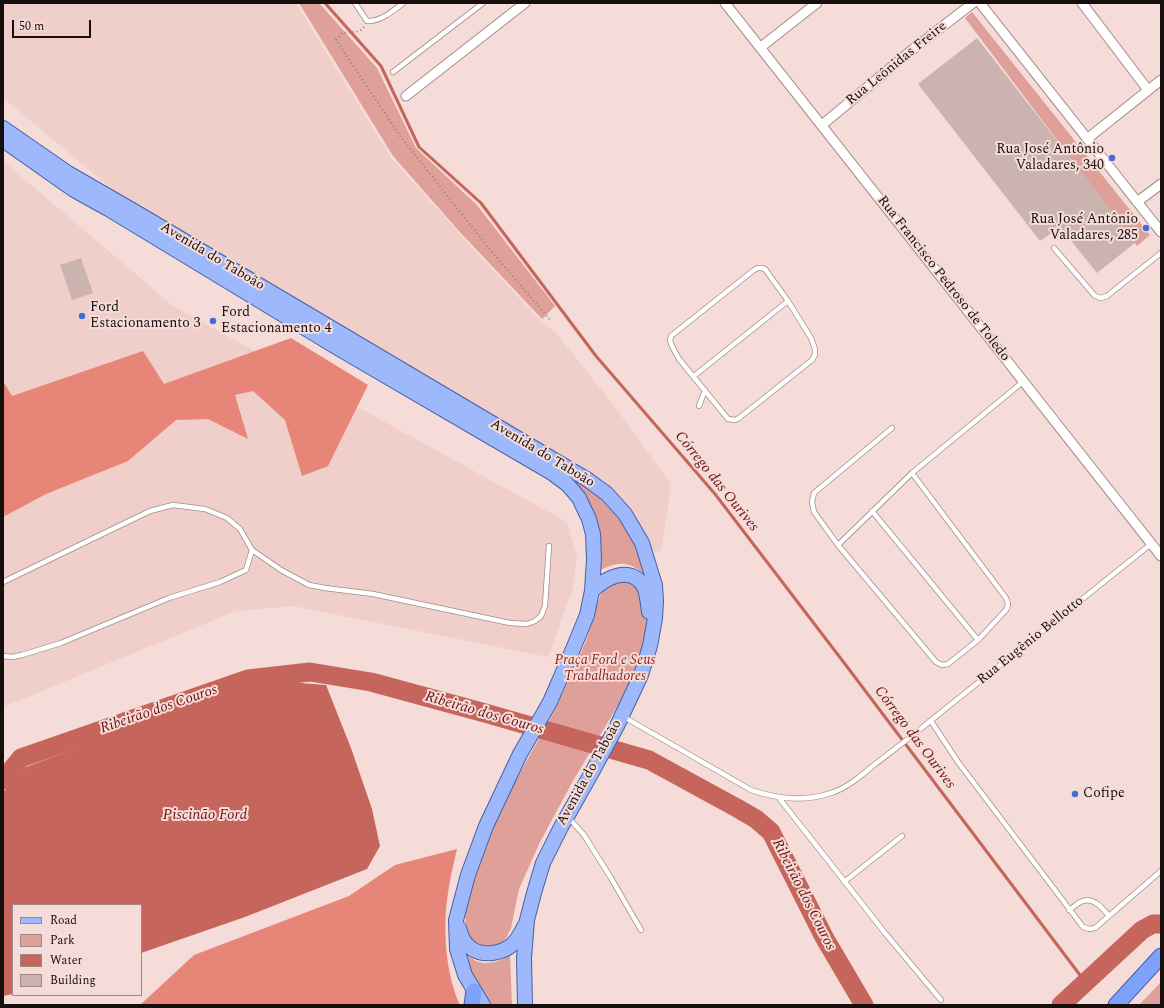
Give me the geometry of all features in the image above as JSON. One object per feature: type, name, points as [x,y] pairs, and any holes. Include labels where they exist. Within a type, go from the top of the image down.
[{"type":"highway","points":[[1116,1005],[1159,958]]},
{"type":"main road","name":"Avenida do Taboão","points":[[3,128],[68,173],[588,480],[607,494],[626,514],[642,543],[646,577],[645,588],[653,631],[650,646],[641,675],[619,721],[543,863],[527,920],[524,958],[525,1005]]},
{"type":"main road","name":"Avenida do Taboão","points":[[3,140],[74,190],[110,210],[336,347],[545,469],[568,485],[583,505],[593,534],[594,559],[592,591],[587,615],[550,702],[520,754],[486,826],[468,874],[456,920],[457,949],[465,975],[473,998],[483,1005]]},
{"type":"main road","points":[[592,591],[606,580],[619,575],[646,577]]},
{"type":"main road","points":[[456,920],[462,936],[467,944],[472,949],[487,953],[501,951],[513,944],[527,920]]},
{"type":"street","points":[[406,96],[525,3]]},
{"type":"street","name":"Rua Francisco Pedroso de Toledo","points":[[725,3],[1161,556]]},
{"type":"street","points":[[761,47],[817,3]]},
{"type":"street","name":"Rua Leônidas Freire","points":[[822,125],[912,50],[973,3]]},
{"type":"street","points":[[980,3],[1161,232]]},
{"type":"street","points":[[1082,3],[1148,90]]},
{"type":"street","points":[[1087,139],[1161,80]]},
{"type":"street","points":[[1137,202],[1161,184]]},
{"type":"lane","points":[[355,3],[367,21],[381,18],[400,4]]},
{"type":"lane","points":[[393,72],[484,3]]},
{"type":"lane","points":[[1054,248],[1095,296],[1101,298],[1107,296],[1161,253]]},
{"type":"lane","points":[[758,268],[765,269],[788,301],[811,338],[815,349],[815,355],[812,360],[739,418],[735,420],[728,419],[679,359],[670,341],[671,336],[758,268]]},
{"type":"lane","points":[[694,376],[788,301]]},
{"type":"lane","points":[[838,545],[912,474],[1024,381]]},
{"type":"lane","points":[[699,406],[705,390]]},
{"type":"lane","points":[[892,428],[814,494],[812,502],[814,512],[838,545],[936,662],[942,665],[948,664],[978,640],[1006,610],[1008,603],[1006,598],[912,474]]},
{"type":"lane","points":[[3,582],[150,511],[173,505],[205,509],[227,518],[240,529],[252,550],[281,570],[309,585],[373,594],[510,623],[527,624],[535,622],[541,616],[545,606],[549,546]]},
{"type":"lane","points":[[872,511],[978,640]]},
{"type":"lane","name":"Rua Eugênio Bellotto","points":[[619,721],[750,790],[779,798],[796,799],[813,798],[832,793],[852,782],[896,749],[1151,544]]},
{"type":"lane","points":[[3,656],[12,657],[22,655],[60,643],[169,598],[220,582],[246,570],[252,550]]},
{"type":"lane","points":[[930,721],[958,762],[1083,927],[1089,929],[1095,928],[1161,871]]},
{"type":"lane","points":[[779,798],[844,882],[941,1000]]},
{"type":"lane","points":[[567,816],[584,835],[612,878],[641,930]]},
{"type":"lane","points":[[844,882],[902,836]]},
{"type":"lane","points":[[1069,910],[1083,901],[1091,901],[1098,904],[1109,916]]},
{"type":"path","points":[[359,31],[342,33],[336,40],[400,136],[487,246],[550,320]]},
{"type":"shaded area","points":[[3,3],[296,3],[392,159],[539,319],[557,334],[615,407],[671,484],[662,548],[659,552],[656,553],[653,551],[622,500],[603,481],[143,215],[3,98]]},
{"type":"shaded area","points":[[3,161],[173,306],[567,522],[577,557],[573,588],[548,657],[293,606],[236,611],[3,707]]},
{"type":"shaded area","points":[[291,338],[368,385],[328,466],[302,476],[285,420],[253,391],[235,395],[248,439],[208,419],[176,420],[128,461],[46,494],[3,517],[3,381],[12,396],[143,351],[164,384]]},
{"type":"shaded area","points":[[457,849],[451,874],[445,926],[449,967],[455,993],[460,1005],[140,1005],[194,955],[349,896],[395,865]]},
{"type":"green space","points":[[299,3],[319,3],[377,68],[416,148],[477,205],[555,306],[542,319],[458,230],[393,156]]},
{"type":"green space","points":[[972,12],[1150,235],[1137,246],[965,18]]},
{"type":"green space","points":[[570,475],[595,491],[631,531],[645,566],[644,575],[633,566],[627,564],[616,564],[597,572],[586,500]]},
{"type":"green space","name":"Praça Ford e Seus Trabalhadores","points":[[630,581],[638,590],[647,615],[648,626],[645,642],[630,685],[573,781],[540,842],[519,889],[511,928],[507,937],[496,948],[478,946],[470,939],[466,929],[465,916],[471,890],[495,823],[511,789],[556,708],[586,641],[603,590],[612,582]]},
{"type":"green space","points":[[462,949],[467,955],[476,961],[485,963],[496,962],[510,955],[512,1005],[487,1005],[474,982]]},
{"type":"green space","points":[[1161,982],[1161,1005],[1139,1005]]},
{"type":"water","name":"Piscinão Ford","points":[[288,682],[326,685],[351,748],[372,809],[380,846],[367,869],[245,917],[142,953],[142,904],[12,904],[12,994],[3,996],[3,792],[26,767],[240,689]]},
{"type":"building","points":[[977,38],[1136,242],[1097,273],[1060,227],[1040,241],[918,84]]},
{"type":"building","points":[[81,258],[93,293],[72,300],[60,265]]},
{"type":"waterway","name":"Córrego das Ourives","points":[[325,3],[381,66],[419,147],[481,203],[596,356],[715,494],[1086,983]]},
{"type":"waterway","name":"Ribeirão dos Couros","points":[[3,780],[21,758],[248,679],[310,672],[371,682],[649,760],[756,819],[771,832],[824,937],[864,1005]]},
{"type":"waterway","name":"Ribeirão dos Couros","points":[[1061,1005],[1142,930],[1153,924],[1161,924]]},
{"type":"place","name":"Rua José Antônio Valadares, 340","points":[[1112,158]]},
{"type":"place","name":"Rua José Antônio Valadares, 285","points":[[1146,228]]},
{"type":"place","name":"Ford Estacionamento 3","points":[[82,316]]},
{"type":"place","name":"Ford Estacionamento 4","points":[[213,321]]},
{"type":"place","name":"Cofipe","points":[[1075,794]]}]
